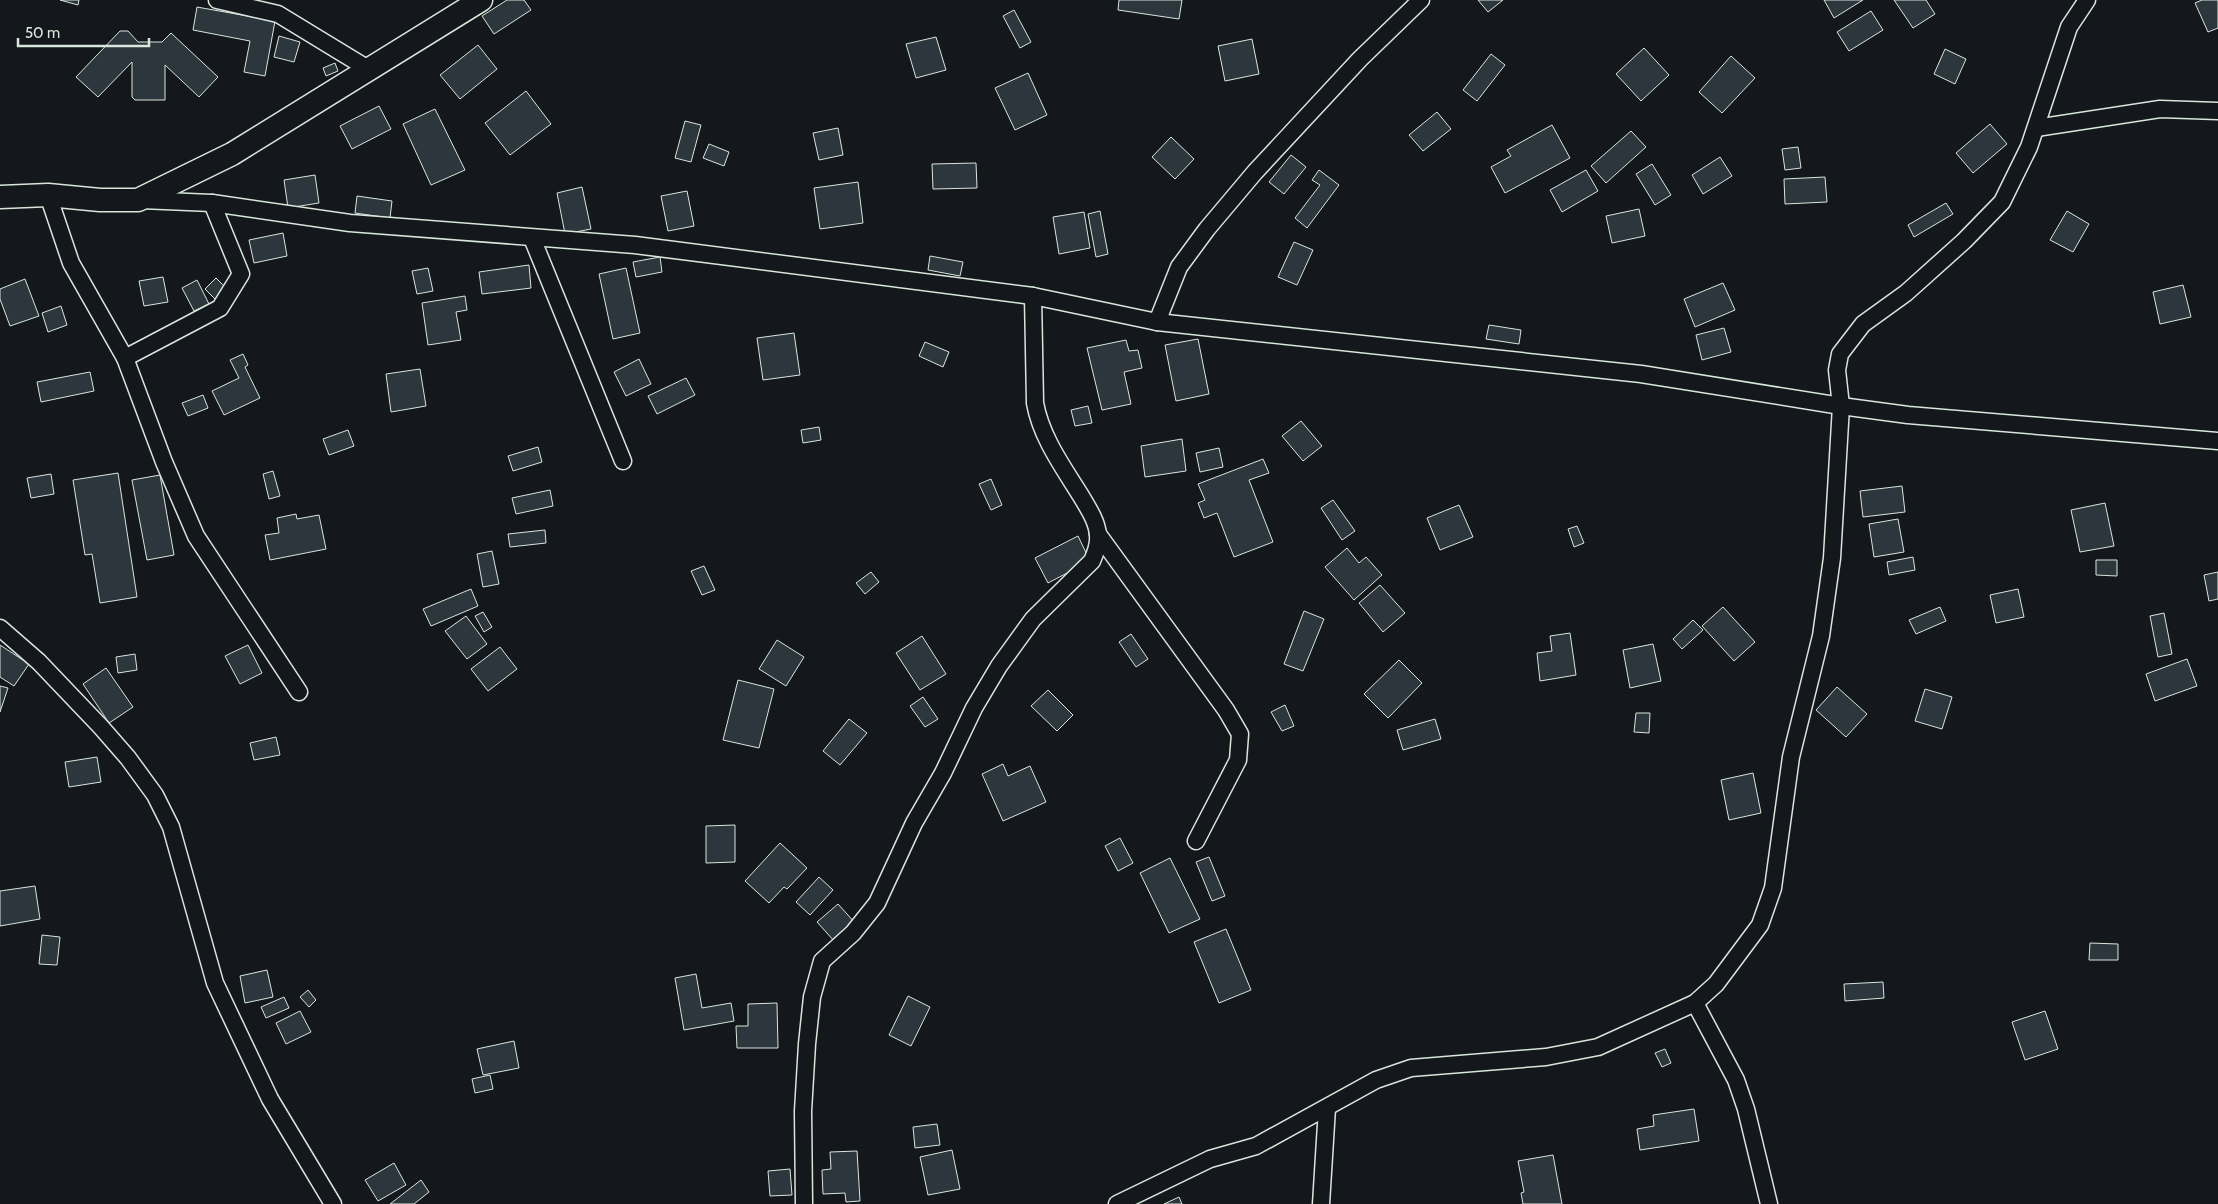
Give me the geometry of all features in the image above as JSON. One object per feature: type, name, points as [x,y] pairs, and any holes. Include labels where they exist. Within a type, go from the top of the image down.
[{"type":"main road","points":[[0,197],[48,195],[100,200],[138,200],[232,154],[481,0]]},
{"type":"street","points":[[217,0],[278,14],[370,70]]},
{"type":"street","points":[[1158,322],[1179,267],[1207,229],[1255,172],[1360,59],[1421,0]]},
{"type":"street","points":[[1117,1204],[1210,1159],[1256,1146],[1376,1080],[1411,1068],[1546,1057],[1598,1047],[1695,1003],[1716,984],[1760,925],[1773,888],[1791,757],[1800,727],[1824,616],[1832,558],[1841,406],[1837,370],[1840,354],[1863,324],[1906,293],[1964,241],[2002,202],[2029,147],[2069,28],[2086,0]]},
{"type":"street","points":[[2036,128],[2160,110],[2218,111]]},
{"type":"street","points":[[48,195],[71,263],[125,358],[164,462],[196,536],[299,692]]},
{"type":"street","points":[[138,200],[212,203],[350,223],[635,246],[1033,296],[1158,322],[1642,374],[1841,406],[1908,414],[2218,441]]},
{"type":"street","points":[[125,358],[220,308],[241,274],[212,203]]},
{"type":"street","points":[[532,238],[623,461]]},
{"type":"street","points":[[1033,296],[1035,403],[1038,418],[1046,437],[1092,516],[1098,534],[1226,710],[1240,734],[1238,760],[1196,841]]},
{"type":"street","points":[[804,1204],[803,1111],[807,1044],[812,997],[822,961],[853,933],[877,903],[914,824],[943,773],[974,708],[999,666],[1032,619],[1092,561],[1098,548],[1098,534]]},
{"type":"street","points":[[0,628],[39,662],[101,727],[128,758],[155,795],[171,827],[215,983],[270,1099],[333,1204]]},
{"type":"street","points":[[1695,1003],[1736,1080],[1746,1109],[1769,1204]]},
{"type":"street","points":[[1321,1204],[1327,1108]]},
{"type":"building","points":[[60,0],[79,0],[78,5]]},
{"type":"building","points":[[507,0],[524,0],[531,10],[494,34],[482,16]]},
{"type":"building","points":[[1119,0],[1182,0],[1179,19],[1118,10]]},
{"type":"building","points":[[1478,0],[1503,0],[1488,12]]},
{"type":"building","points":[[1824,0],[1863,0],[1834,18]]},
{"type":"building","points":[[1894,0],[1926,0],[1935,14],[1913,28]]},
{"type":"building","points":[[2202,0],[2218,0],[2218,28],[2208,32],[2195,3]]},
{"type":"building","points":[[197,7],[275,21],[265,76],[244,72],[250,41],[193,30]]},
{"type":"building","points":[[1014,10],[1031,42],[1020,48],[1003,16]]},
{"type":"building","points":[[1871,11],[1883,30],[1849,51],[1837,32]]},
{"type":"building","points":[[120,31],[128,31],[138,42],[162,42],[171,33],[218,77],[199,97],[165,65],[165,100],[135,100],[132,97],[132,62],[98,97],[76,77]]},
{"type":"building","points":[[279,36],[300,42],[294,62],[274,57]]},
{"type":"building","points":[[936,37],[946,70],[916,78],[906,44]]},
{"type":"building","points":[[1252,39],[1259,74],[1225,81],[1218,46]]},
{"type":"building","points":[[478,45],[497,69],[460,99],[440,75]]},
{"type":"building","points":[[1644,48],[1669,75],[1641,101],[1616,74]]},
{"type":"building","points":[[1945,49],[1966,59],[1955,84],[1934,74]]},
{"type":"building","points":[[1491,54],[1505,65],[1477,101],[1463,90]]},
{"type":"building","points":[[1731,56],[1755,78],[1722,113],[1699,92]]},
{"type":"building","points":[[335,63],[338,71],[326,76],[323,68]]},
{"type":"building","points":[[1028,73],[1047,115],[1015,130],[995,88]]},
{"type":"building","points":[[526,91],[551,124],[510,155],[485,123]]},
{"type":"building","points":[[379,106],[391,129],[352,149],[340,126]]},
{"type":"building","points":[[435,109],[465,170],[431,185],[403,124]]},
{"type":"building","points":[[1437,112],[1451,129],[1423,151],[1409,135]]},
{"type":"building","points":[[685,121],[701,125],[691,162],[675,158]]},
{"type":"building","points":[[1990,124],[2007,144],[1973,173],[1956,153]]},
{"type":"building","points":[[1552,125],[1570,158],[1505,193],[1491,167],[1511,156],[1507,150]]},
{"type":"building","points":[[838,128],[843,155],[819,160],[813,133]]},
{"type":"building","points":[[1631,131],[1646,147],[1606,183],[1591,166]]},
{"type":"building","points":[[1171,137],[1194,159],[1175,179],[1152,157]]},
{"type":"building","points":[[709,144],[729,152],[724,166],[703,158]]},
{"type":"building","points":[[1798,147],[1801,168],[1785,170],[1782,149]]},
{"type":"building","points":[[1291,155],[1306,167],[1284,194],[1269,182]]},
{"type":"building","points":[[1720,157],[1732,176],[1703,194],[1692,175]]},
{"type":"building","points":[[976,163],[977,188],[933,189],[932,164]]},
{"type":"building","points":[[1652,164],[1671,195],[1655,205],[1636,174]]},
{"type":"building","points":[[1319,170],[1339,185],[1307,228],[1295,218],[1320,185],[1312,180]]},
{"type":"building","points":[[1586,170],[1598,191],[1562,212],[1550,190]]},
{"type":"building","points":[[315,175],[319,203],[288,208],[284,180]]},
{"type":"building","points":[[1825,177],[1827,202],[1785,204],[1784,179]]},
{"type":"building","points":[[858,182],[863,223],[820,229],[814,188]]},
{"type":"building","points":[[582,187],[591,229],[565,234],[557,193]]},
{"type":"building","points":[[687,191],[694,226],[668,231],[661,196]]},
{"type":"building","points":[[357,196],[392,201],[390,218],[355,213]]},
{"type":"building","points":[[1946,203],[1953,214],[1914,237],[1908,225]]},
{"type":"building","points":[[1639,209],[1645,236],[1612,243],[1606,216]]},
{"type":"building","points":[[1100,211],[1108,254],[1096,257],[1088,214]]},
{"type":"building","points":[[2067,211],[2089,224],[2073,252],[2050,240]]},
{"type":"building","points":[[1084,212],[1090,248],[1059,254],[1053,217]]},
{"type":"building","points":[[283,233],[287,256],[254,263],[249,240]]},
{"type":"building","points":[[1294,242],[1313,250],[1297,285],[1278,277]]},
{"type":"building","points":[[930,256],[963,262],[960,276],[928,270]]},
{"type":"building","points":[[660,257],[662,272],[636,277],[633,262]]},
{"type":"building","points":[[529,265],[531,288],[482,294],[479,272]]},
{"type":"building","points":[[428,268],[433,291],[417,294],[412,271]]},
{"type":"building","points":[[626,268],[640,333],[613,339],[599,274]]},
{"type":"building","points":[[163,277],[168,302],[144,306],[139,281]]},
{"type":"building","points":[[216,278],[226,288],[215,299],[205,289]]},
{"type":"building","points":[[25,279],[39,316],[10,326],[0,299],[0,289]]},
{"type":"building","points":[[197,280],[209,304],[194,311],[182,288]]},
{"type":"building","points":[[1723,283],[1735,310],[1695,327],[1684,299]]},
{"type":"building","points":[[2183,285],[2191,317],[2160,324],[2153,292]]},
{"type":"building","points":[[465,296],[467,310],[456,312],[461,340],[428,345],[422,303]]},
{"type":"building","points":[[61,306],[67,325],[48,332],[42,313]]},
{"type":"building","points":[[1489,325],[1521,330],[1519,344],[1486,339]]},
{"type":"building","points":[[1724,328],[1731,352],[1702,360],[1696,335]]},
{"type":"building","points":[[794,333],[800,375],[763,380],[757,338]]},
{"type":"building","points":[[1198,339],[1209,394],[1176,401],[1165,345]]},
{"type":"building","points":[[1126,340],[1129,351],[1138,350],[1142,368],[1124,372],[1131,404],[1102,410],[1087,348]]},
{"type":"building","points":[[925,342],[949,352],[943,367],[919,356]]},
{"type":"building","points":[[243,354],[248,365],[245,367],[260,398],[224,415],[212,391],[239,378],[230,360]]},
{"type":"building","points":[[639,359],[651,384],[626,396],[614,372]]},
{"type":"building","points":[[420,369],[426,406],[391,412],[386,374]]},
{"type":"building","points":[[90,372],[94,391],[41,402],[37,382]]},
{"type":"building","points":[[686,378],[695,395],[657,414],[648,396]]},
{"type":"building","points":[[203,395],[208,408],[188,416],[182,403]]},
{"type":"building","points":[[1088,406],[1092,423],[1075,426],[1071,410]]},
{"type":"building","points":[[1301,421],[1322,446],[1303,461],[1282,436]]},
{"type":"building","points":[[819,427],[821,440],[803,443],[801,430]]},
{"type":"building","points":[[348,430],[354,446],[329,455],[323,439]]},
{"type":"building","points":[[1182,439],[1186,471],[1145,477],[1141,446]]},
{"type":"building","points":[[538,447],[542,462],[513,471],[508,456]]},
{"type":"building","points":[[1219,448],[1223,467],[1200,472],[1196,453]]},
{"type":"building","points":[[1263,459],[1269,473],[1249,480],[1273,542],[1234,557],[1217,513],[1204,518],[1198,503],[1205,500],[1198,484]]},
{"type":"building","points":[[273,471],[280,496],[269,499],[263,474]]},
{"type":"building","points":[[118,473],[137,597],[100,603],[92,554],[85,555],[73,480]]},
{"type":"building","points":[[51,474],[54,494],[31,498],[27,478]]},
{"type":"building","points":[[160,475],[174,555],[147,560],[132,480]]},
{"type":"building","points":[[991,479],[1002,505],[991,510],[979,484]]},
{"type":"building","points":[[1902,486],[1905,512],[1863,517],[1860,491]]},
{"type":"building","points":[[550,490],[553,506],[516,514],[512,498]]},
{"type":"building","points":[[1333,500],[1355,531],[1342,540],[1321,508]]},
{"type":"building","points":[[2105,503],[2114,546],[2080,552],[2071,510]]},
{"type":"building","points":[[1459,505],[1473,537],[1440,550],[1427,518]]},
{"type":"building","points":[[296,514],[297,519],[319,515],[326,549],[270,560],[265,535],[279,533],[277,518]]},
{"type":"building","points":[[1898,519],[1904,552],[1874,557],[1869,524]]},
{"type":"building","points":[[1577,526],[1584,543],[1574,547],[1568,529]]},
{"type":"building","points":[[545,530],[546,543],[510,547],[508,534]]},
{"type":"building","points":[[1078,536],[1090,561],[1048,583],[1035,558]]},
{"type":"building","points":[[1347,548],[1359,563],[1366,557],[1382,575],[1354,600],[1325,567]]},
{"type":"building","points":[[492,551],[499,584],[483,587],[477,554]]},
{"type":"building","points":[[1913,557],[1915,570],[1889,575],[1887,562]]},
{"type":"building","points":[[2096,560],[2117,560],[2117,576],[2096,575]]},
{"type":"building","points":[[704,566],[715,590],[702,595],[691,571]]},
{"type":"building","points":[[871,572],[879,582],[865,594],[856,583]]},
{"type":"building","points":[[2218,572],[2218,599],[2209,601],[2204,575]]},
{"type":"building","points":[[1380,585],[1405,613],[1383,632],[1359,603]]},
{"type":"building","points":[[471,589],[478,606],[431,626],[423,609]]},
{"type":"building","points":[[2018,589],[2024,617],[1996,623],[1990,595]]},
{"type":"building","points":[[1723,607],[1755,642],[1734,661],[1702,626]]},
{"type":"building","points":[[1940,607],[1946,621],[1916,634],[1909,620]]},
{"type":"building","points":[[1304,611],[1324,619],[1303,671],[1284,664]]},
{"type":"building","points":[[483,612],[492,627],[484,632],[475,616]]},
{"type":"building","points":[[2164,613],[2172,654],[2158,657],[2150,616]]},
{"type":"building","points":[[466,616],[487,644],[467,659],[445,631]]},
{"type":"building","points":[[1693,620],[1703,630],[1682,649],[1673,639]]},
{"type":"building","points":[[1570,633],[1576,675],[1540,681],[1537,653],[1552,651],[1550,636]]},
{"type":"building","points":[[1131,634],[1148,659],[1136,667],[1119,642]]},
{"type":"building","points":[[922,636],[946,674],[920,690],[896,653]]},
{"type":"building","points":[[777,640],[804,657],[786,686],[759,669]]},
{"type":"building","points":[[1653,644],[1661,681],[1630,688],[1623,650]]},
{"type":"building","points":[[0,645],[29,664],[14,686],[0,677]]},
{"type":"building","points":[[248,645],[262,673],[240,684],[225,656]]},
{"type":"building","points":[[500,647],[517,669],[488,691],[471,669]]},
{"type":"building","points":[[135,654],[137,670],[118,673],[116,657]]},
{"type":"building","points":[[2187,659],[2197,686],[2155,701],[2146,674]]},
{"type":"building","points":[[1399,660],[1422,683],[1388,718],[1364,694]]},
{"type":"building","points":[[106,668],[133,707],[109,723],[83,684]]},
{"type":"building","points":[[738,680],[774,689],[759,748],[723,740]]},
{"type":"building","points":[[0,686],[8,688],[0,712]]},
{"type":"building","points":[[1837,687],[1867,714],[1846,737],[1816,710]]},
{"type":"building","points":[[1925,689],[1952,697],[1942,729],[1915,721]]},
{"type":"building","points":[[1048,690],[1073,715],[1057,731],[1031,706]]},
{"type":"building","points":[[923,697],[938,719],[925,727],[910,706]]},
{"type":"building","points":[[1285,705],[1294,726],[1282,731],[1271,712]]},
{"type":"building","points":[[1636,713],[1650,713],[1649,733],[1634,732]]},
{"type":"building","points":[[849,719],[867,733],[840,765],[823,751]]},
{"type":"building","points":[[1435,719],[1441,739],[1403,750],[1397,730]]},
{"type":"building","points":[[276,737],[280,755],[254,760],[250,743]]},
{"type":"building","points":[[97,757],[101,782],[69,787],[65,762]]},
{"type":"building","points":[[1003,764],[1008,776],[1030,766],[1046,802],[1003,821],[982,774]]},
{"type":"building","points":[[1753,773],[1761,813],[1729,820],[1721,780]]},
{"type":"building","points":[[735,825],[735,862],[706,863],[706,826]]},
{"type":"building","points":[[1120,838],[1133,863],[1118,871],[1105,846]]},
{"type":"building","points":[[780,843],[807,868],[787,889],[784,887],[769,903],[745,881]]},
{"type":"building","points":[[1209,857],[1225,896],[1212,901],[1196,862]]},
{"type":"building","points":[[1170,858],[1200,919],[1169,933],[1140,873]]},
{"type":"building","points":[[819,877],[833,890],[810,915],[796,902]]},
{"type":"building","points":[[35,886],[40,919],[0,926],[0,891]]},
{"type":"building","points":[[838,904],[856,924],[835,942],[817,922]]},
{"type":"building","points":[[1226,929],[1251,990],[1219,1003],[1194,942]]},
{"type":"building","points":[[42,935],[60,937],[57,965],[39,964]]},
{"type":"building","points":[[2090,943],[2118,944],[2118,960],[2089,960]]},
{"type":"building","points":[[267,970],[273,997],[245,1003],[240,976]]},
{"type":"building","points":[[696,974],[702,1008],[731,1003],[734,1021],[684,1030],[675,978]]},
{"type":"building","points":[[1883,982],[1884,998],[1845,1001],[1844,984]]},
{"type":"building","points":[[308,990],[316,1000],[309,1007],[300,997]]},
{"type":"building","points":[[908,996],[930,1007],[911,1046],[889,1035]]},
{"type":"building","points":[[284,997],[289,1008],[266,1018],[261,1007]]},
{"type":"building","points":[[777,1003],[778,1048],[737,1048],[736,1026],[748,1026],[748,1004]]},
{"type":"building","points":[[300,1011],[311,1032],[286,1044],[276,1023]]},
{"type":"building","points":[[2045,1011],[2058,1049],[2025,1060],[2012,1022]]},
{"type":"building","points":[[514,1041],[519,1068],[483,1075],[477,1049]]},
{"type":"building","points":[[1665,1049],[1671,1063],[1662,1067],[1655,1053]]},
{"type":"building","points":[[490,1075],[493,1089],[475,1093],[472,1079]]},
{"type":"building","points":[[1694,1109],[1699,1141],[1640,1150],[1637,1129],[1654,1126],[1653,1115]]},
{"type":"building","points":[[937,1124],[940,1145],[915,1148],[913,1127]]},
{"type":"building","points":[[952,1150],[960,1189],[928,1195],[920,1157]]},
{"type":"building","points":[[857,1151],[860,1201],[846,1202],[845,1193],[823,1194],[822,1170],[831,1169],[830,1152]]},
{"type":"building","points":[[1553,1155],[1562,1204],[1523,1204],[1521,1193],[1524,1192],[1518,1161]]},
{"type":"building","points":[[394,1163],[406,1185],[378,1201],[365,1180]]},
{"type":"building","points":[[790,1169],[792,1195],[770,1196],[768,1171]]},
{"type":"building","points":[[421,1180],[429,1192],[414,1204],[390,1204]]},
{"type":"building","points":[[1179,1197],[1182,1204],[1164,1204]]}]
